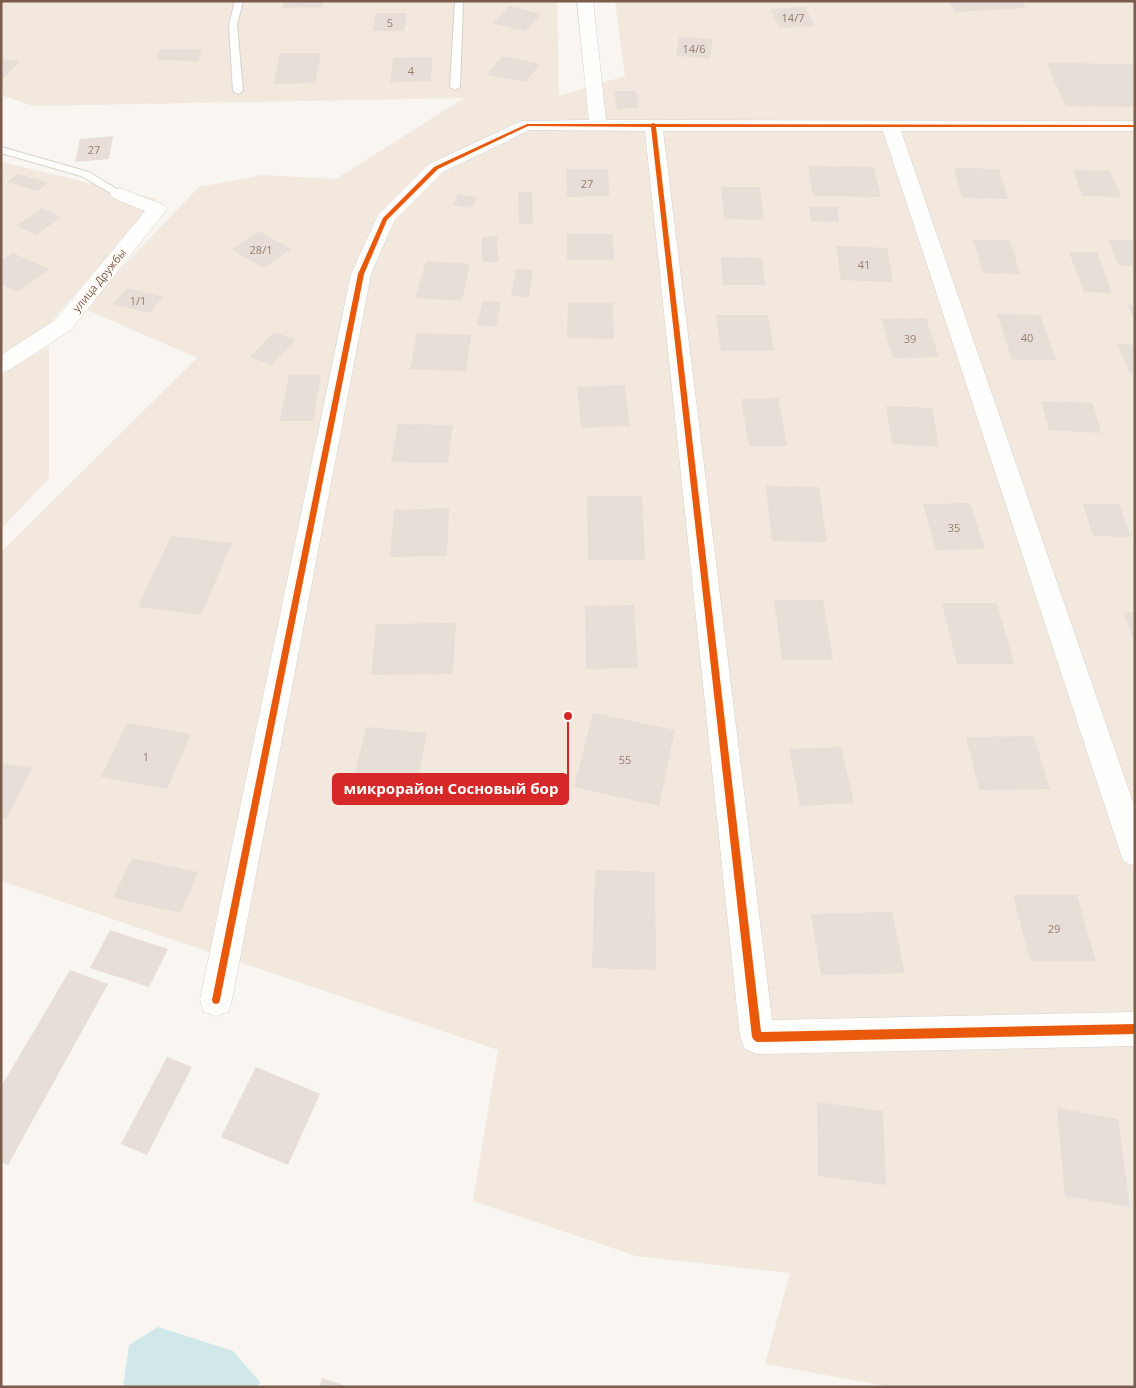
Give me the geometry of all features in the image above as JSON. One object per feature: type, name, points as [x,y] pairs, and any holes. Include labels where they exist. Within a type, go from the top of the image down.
[{"type":"street","points":[[585,1],[598,125]]},
{"type":"street","points":[[653,124],[757,1037],[1135,1029]]},
{"type":"street","points":[[216,1000],[361,274],[386,219],[436,168],[527,125],[1135,126]]},
{"type":"street","points":[[890,125],[1135,852]]},
{"type":"street","name":"улица Дружбы","points":[[1,365],[63,325],[157,209],[120,194]]},
{"type":"lane","points":[[238,90],[233,25],[239,1]]},
{"type":"lane","points":[[455,87],[459,1]]},
{"type":"lane","points":[[1,150],[85,174],[120,194]]},
{"type":"shaded area","points":[[1,1],[557,1],[559,96],[625,76],[615,1],[1135,1],[1135,1387],[891,1387],[765,1364],[790,1273],[636,1256],[473,1201],[498,1050],[1,881],[1,552],[197,358],[83,308],[199,187],[262,175],[336,179],[464,98],[34,106],[1,95]]},
{"type":"shaded area","points":[[1,162],[157,199],[42,332],[1,355]]},
{"type":"shaded area","points":[[49,346],[49,478],[1,529],[1,375]]},
{"type":"water","points":[[158,1327],[233,1351],[260,1382],[258,1387],[123,1387],[129,1345]]},
{"type":"building","points":[[284,1],[323,1],[322,7],[283,8]]},
{"type":"building","points":[[949,1],[1021,1],[1026,8],[955,12]]},
{"type":"building","points":[[509,6],[541,14],[525,31],[492,23]]},
{"type":"building","points":[[805,7],[815,26],[780,28],[770,9]]},
{"type":"building","points":[[376,13],[407,13],[404,31],[372,31]]},
{"type":"building","points":[[679,37],[713,39],[710,58],[676,56]]},
{"type":"building","points":[[161,49],[202,49],[198,61],[156,60]]},
{"type":"building","points":[[280,53],[321,53],[315,83],[273,84]]},
{"type":"building","points":[[502,56],[540,64],[526,82],[487,75]]},
{"type":"building","points":[[432,57],[431,81],[390,82],[393,58]]},
{"type":"building","points":[[1,59],[20,61],[1,81]]},
{"type":"building","points":[[1046,63],[1135,64],[1135,107],[1066,106]]},
{"type":"building","points":[[614,91],[636,91],[639,108],[617,109]]},
{"type":"building","points":[[113,136],[109,159],[75,162],[80,139]]},
{"type":"building","points":[[808,166],[874,167],[881,197],[813,196]]},
{"type":"building","points":[[954,168],[999,169],[1008,199],[962,198]]},
{"type":"building","points":[[566,169],[608,169],[609,196],[567,197]]},
{"type":"building","points":[[1073,170],[1110,171],[1121,197],[1082,196]]},
{"type":"building","points":[[17,174],[48,182],[38,191],[7,182]]},
{"type":"building","points":[[721,187],[760,187],[764,220],[724,219]]},
{"type":"building","points":[[518,192],[532,192],[533,224],[519,224]]},
{"type":"building","points":[[458,194],[477,197],[472,208],[453,205]]},
{"type":"building","points":[[809,207],[837,207],[839,222],[811,221]]},
{"type":"building","points":[[42,208],[61,217],[36,235],[16,226]]},
{"type":"building","points":[[259,231],[291,249],[264,268],[232,250]]},
{"type":"building","points":[[567,234],[613,234],[614,260],[567,260]]},
{"type":"building","points":[[497,236],[498,262],[482,262],[482,237]]},
{"type":"building","points":[[973,240],[1010,240],[1020,274],[983,273]]},
{"type":"building","points":[[1108,240],[1135,240],[1135,266],[1118,265]]},
{"type":"building","points":[[836,246],[887,248],[893,282],[841,280]]},
{"type":"building","points":[[1069,252],[1097,252],[1112,293],[1084,292]]},
{"type":"building","points":[[13,253],[49,269],[18,292],[1,284],[1,261]]},
{"type":"building","points":[[721,257],[762,258],[765,285],[723,285]]},
{"type":"building","points":[[426,261],[470,264],[462,301],[415,298]]},
{"type":"building","points":[[516,269],[533,270],[529,297],[511,296]]},
{"type":"building","points":[[127,288],[163,297],[149,313],[113,304]]},
{"type":"building","points":[[483,301],[501,302],[496,327],[477,325]]},
{"type":"building","points":[[568,303],[613,303],[614,339],[567,338]]},
{"type":"building","points":[[1128,305],[1135,305],[1135,321]]},
{"type":"building","points":[[997,314],[1040,315],[1056,360],[1012,360]]},
{"type":"building","points":[[716,315],[768,315],[774,351],[721,351]]},
{"type":"building","points":[[926,318],[939,357],[893,358],[881,319]]},
{"type":"building","points":[[274,332],[296,340],[272,365],[250,357]]},
{"type":"building","points":[[417,333],[471,335],[466,371],[410,369]]},
{"type":"building","points":[[1118,344],[1135,345],[1135,373],[1129,373]]},
{"type":"building","points":[[289,375],[321,375],[313,421],[280,421]]},
{"type":"building","points":[[625,385],[630,426],[581,428],[577,387]]},
{"type":"building","points":[[778,398],[787,446],[749,446],[741,399]]},
{"type":"building","points":[[1041,401],[1093,403],[1101,433],[1049,430]]},
{"type":"building","points":[[886,406],[932,408],[939,447],[892,444]]},
{"type":"building","points":[[398,424],[453,425],[448,463],[391,462]]},
{"type":"building","points":[[766,486],[819,487],[827,542],[772,541]]},
{"type":"building","points":[[587,496],[642,496],[645,560],[588,560]]},
{"type":"building","points":[[970,503],[985,549],[936,550],[923,504]]},
{"type":"building","points":[[1083,504],[1119,504],[1131,537],[1093,536]]},
{"type":"building","points":[[449,508],[447,556],[390,557],[394,510]]},
{"type":"building","points":[[171,536],[232,543],[201,615],[138,607]]},
{"type":"building","points":[[774,600],[823,600],[833,660],[782,660]]},
{"type":"building","points":[[942,603],[997,603],[1014,664],[957,664]]},
{"type":"building","points":[[634,605],[638,668],[586,669],[585,606]]},
{"type":"building","points":[[1124,612],[1135,612],[1135,642],[1134,642]]},
{"type":"building","points":[[456,623],[453,674],[371,675],[376,624]]},
{"type":"building","points":[[593,713],[675,730],[659,806],[574,787]]},
{"type":"building","points":[[127,723],[191,734],[167,789],[101,777]]},
{"type":"building","points":[[366,727],[427,733],[413,803],[349,798]]},
{"type":"building","points":[[1034,736],[1050,789],[979,790],[966,737]]},
{"type":"building","points":[[841,747],[854,803],[800,806],[789,749]]},
{"type":"building","points":[[1,763],[32,768],[6,819],[1,818]]},
{"type":"building","points":[[132,858],[198,872],[181,913],[113,898]]},
{"type":"building","points":[[595,870],[655,872],[656,970],[592,968]]},
{"type":"building","points":[[1013,895],[1077,895],[1096,961],[1030,961]]},
{"type":"building","points":[[892,912],[905,973],[821,975],[811,914]]},
{"type":"building","points":[[110,930],[168,949],[149,987],[90,968]]},
{"type":"building","points":[[70,970],[108,984],[8,1165],[1,1162],[1,1087]]},
{"type":"building","points":[[167,1057],[192,1067],[147,1155],[121,1144]]},
{"type":"building","points":[[256,1067],[320,1094],[288,1165],[221,1137]]},
{"type":"building","points":[[817,1102],[883,1111],[886,1185],[818,1176]]},
{"type":"building","points":[[1057,1108],[1118,1119],[1130,1207],[1065,1196]]},
{"type":"building","points":[[322,1378],[346,1386],[346,1387],[320,1387]]},
{"type":"cycle path","points":[[653,124],[757,1037],[1135,1029]]},
{"type":"cycle path","points":[[216,1000],[361,274],[385,219],[436,168],[527,125],[1135,126]]},
{"type":"place","name":"микрорайон Сосновый бор","points":[[568,716]]}]
